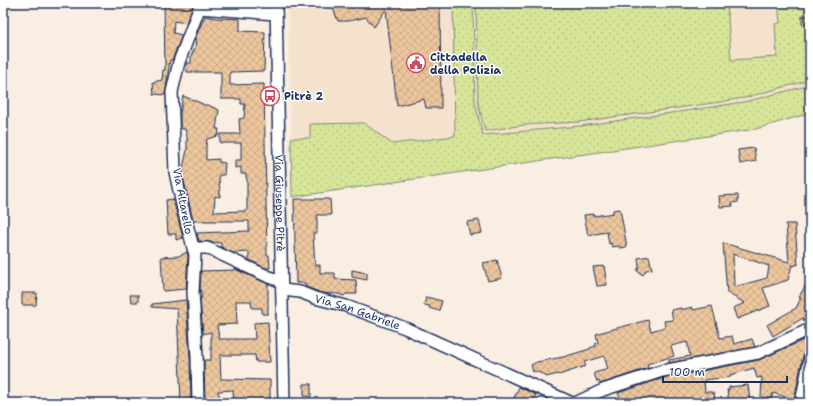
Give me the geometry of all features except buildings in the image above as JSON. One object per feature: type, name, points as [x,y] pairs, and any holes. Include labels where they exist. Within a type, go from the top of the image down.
[{"type":"street","points":[[200,6],[276,9]]},
{"type":"street","name":"Via Altarello","points":[[198,403],[198,357],[193,292],[195,255],[192,248],[175,172],[172,92],[178,62],[200,6]]},
{"type":"street","name":"Via Giuseppe Pitrè","points":[[276,9],[284,403]]},
{"type":"street","name":"Via San Gabriele","points":[[192,248],[207,248],[269,277],[282,286],[315,298],[346,306],[405,328],[574,403]]},
{"type":"street","points":[[574,403],[603,390],[662,371],[758,353],[810,329]]},
{"type":"street","points":[[801,403],[810,357]]},
{"type":"shaded area","points":[[288,3],[810,3],[810,113],[756,129],[292,197]]},
{"type":"green space","points":[[453,3],[473,3],[475,103],[483,135],[580,126],[692,110],[744,102],[810,85],[810,113],[756,129],[292,197],[291,138],[310,138],[310,124],[364,123],[392,144],[455,136]]},
{"type":"green space","points":[[476,3],[727,3],[731,60],[777,57],[775,24],[780,23],[778,3],[810,3],[810,80],[744,98],[720,102],[579,122],[524,125],[485,131],[478,103]]},
{"type":"place","name":"Cittadella della Polizia","points":[[416,63]]},
{"type":"place","name":"Pitrè 2","points":[[270,96]]}]
